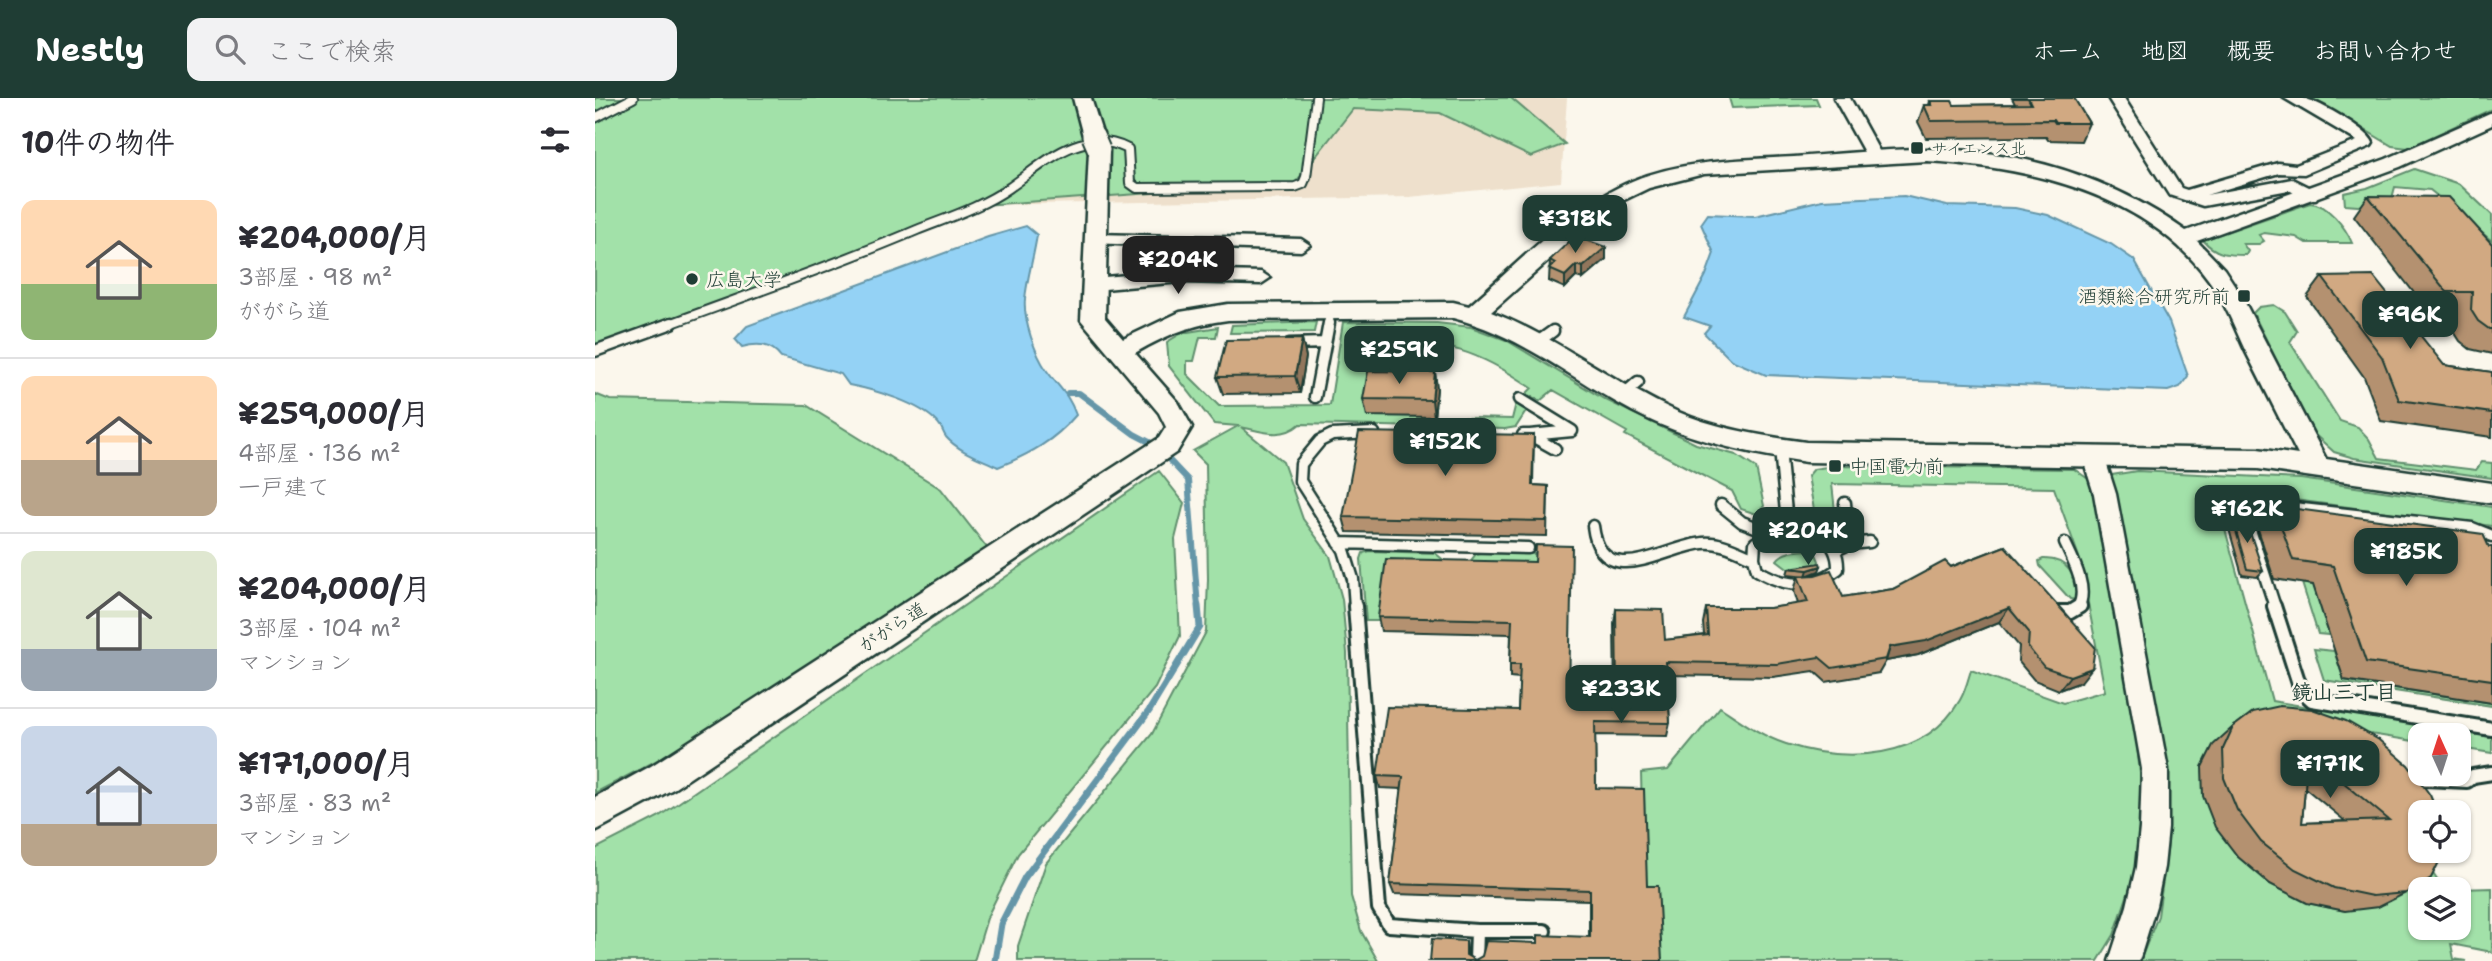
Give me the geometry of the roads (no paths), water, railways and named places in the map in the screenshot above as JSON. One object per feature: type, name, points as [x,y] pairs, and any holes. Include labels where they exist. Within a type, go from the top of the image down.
[{"type":"street","points":[[1082,98],[1096,143],[1093,320],[1119,351],[1155,331],[1188,318],[1229,312],[1430,308],[1475,314],[1546,336],[1631,388],[1667,418],[1749,443],[1780,449],[1818,452],[2257,459],[2316,465],[2492,493]]},
{"type":"street","points":[[1842,98],[1875,158]]},
{"type":"street","points":[[2116,98],[2175,191],[2203,201],[2292,184],[2310,195]]},
{"type":"street","points":[[2186,196],[2278,168],[2298,170],[2365,143],[2364,138],[2355,131],[2292,98]]},
{"type":"street","points":[[2183,239],[2393,163],[2492,118]]},
{"type":"street","points":[[1475,314],[1583,218],[1612,198],[1642,184],[1704,168],[1875,158],[1956,156],[2025,166],[2075,181],[2124,201],[2183,239],[2208,264],[2232,298],[2316,465]]},
{"type":"street","points":[[1096,239],[1301,245]]},
{"type":"street","points":[[1094,284],[1181,276],[1261,278]]},
{"type":"street","name":"ががら道","points":[[595,814],[663,777],[1167,443],[1169,408],[1119,351]]},
{"type":"street","points":[[2093,456],[2105,494],[2155,769],[2157,809],[2154,849],[2146,896],[2123,961]]},
{"type":"lane","points":[[595,118],[599,113],[633,98]]},
{"type":"lane","points":[[595,351],[900,237],[1000,194],[1048,158],[1081,146],[1109,141],[1128,149],[1130,183],[1137,188],[1295,187],[1303,184],[1306,177],[1316,98]]},
{"type":"lane","points":[[1315,397],[1331,310]]},
{"type":"lane","points":[[1274,344],[1325,343]]},
{"type":"lane","points":[[1516,435],[1572,431],[1520,399]]},
{"type":"lane","points":[[1391,433],[1349,432],[1319,441],[1301,464],[1300,481],[1339,543],[1353,579],[1379,908],[1389,925],[1477,931],[1544,931]]},
{"type":"lane","points":[[1530,436],[1555,449]]},
{"type":"lane","points":[[1780,449],[1787,523]]},
{"type":"lane","points":[[2492,536],[2472,528],[2241,502],[2305,696],[2312,700],[2492,729]]},
{"type":"lane","points":[[1824,537],[1839,534],[1847,526],[1845,503]]},
{"type":"lane","points":[[1721,505],[1728,508],[1735,518],[1756,530],[1769,532]]},
{"type":"lane","points":[[1787,523],[1832,541],[1840,556],[1838,569],[1823,582],[1808,585],[1786,584],[1769,579],[1757,570],[1754,558],[1755,543],[1787,523]]},
{"type":"lane","points":[[1593,526],[1595,546],[1613,560],[1635,561],[1663,556],[1701,543]]},
{"type":"lane","points":[[1685,538],[1726,547],[1754,558]]},
{"type":"lane","points":[[1836,550],[1849,544],[1870,542]]},
{"type":"lane","points":[[1339,543],[1528,548]]},
{"type":"lane","points":[[2045,605],[2060,614],[2080,607],[2082,598],[2074,562],[2065,543]]},
{"type":"lane","points":[[2389,771],[2400,778],[2467,781],[2473,776],[2492,772]]},
{"type":"lane","points":[[1476,961],[1477,931]]},
{"type":"water","points":[[1904,196],[1947,206],[2015,208],[2048,215],[2111,244],[2134,260],[2169,322],[2188,376],[2180,387],[2168,391],[1766,375],[1731,360],[1704,333],[1710,326],[1684,317],[1714,253],[1701,224],[1708,214],[1755,216],[1822,200]]},
{"type":"water","points":[[1026,226],[1037,235],[1025,299],[1028,327],[1043,364],[1067,396],[1076,415],[1041,446],[998,467],[957,447],[946,437],[939,425],[920,409],[884,394],[849,385],[841,374],[781,357],[768,347],[742,347],[735,339],[747,326],[988,237]]},
{"type":"waterway","points":[[1068,393],[1079,393],[1134,434],[1155,445],[1188,480],[1198,607]]},
{"type":"waterway","points":[[995,961],[1001,924],[1025,877],[1149,711],[1200,627],[1198,606]]},
{"type":"place","name":"サイエンス北","points":[[1917,148]]},
{"type":"place","name":"広島大学","points":[[692,279]]},
{"type":"place","name":"酒類総合研究所前","points":[[2244,296]]},
{"type":"place","name":"中国電力前","points":[[1835,466]]},
{"type":"district","name":"鏡山三丁目","points":[[2344,692]]}]
